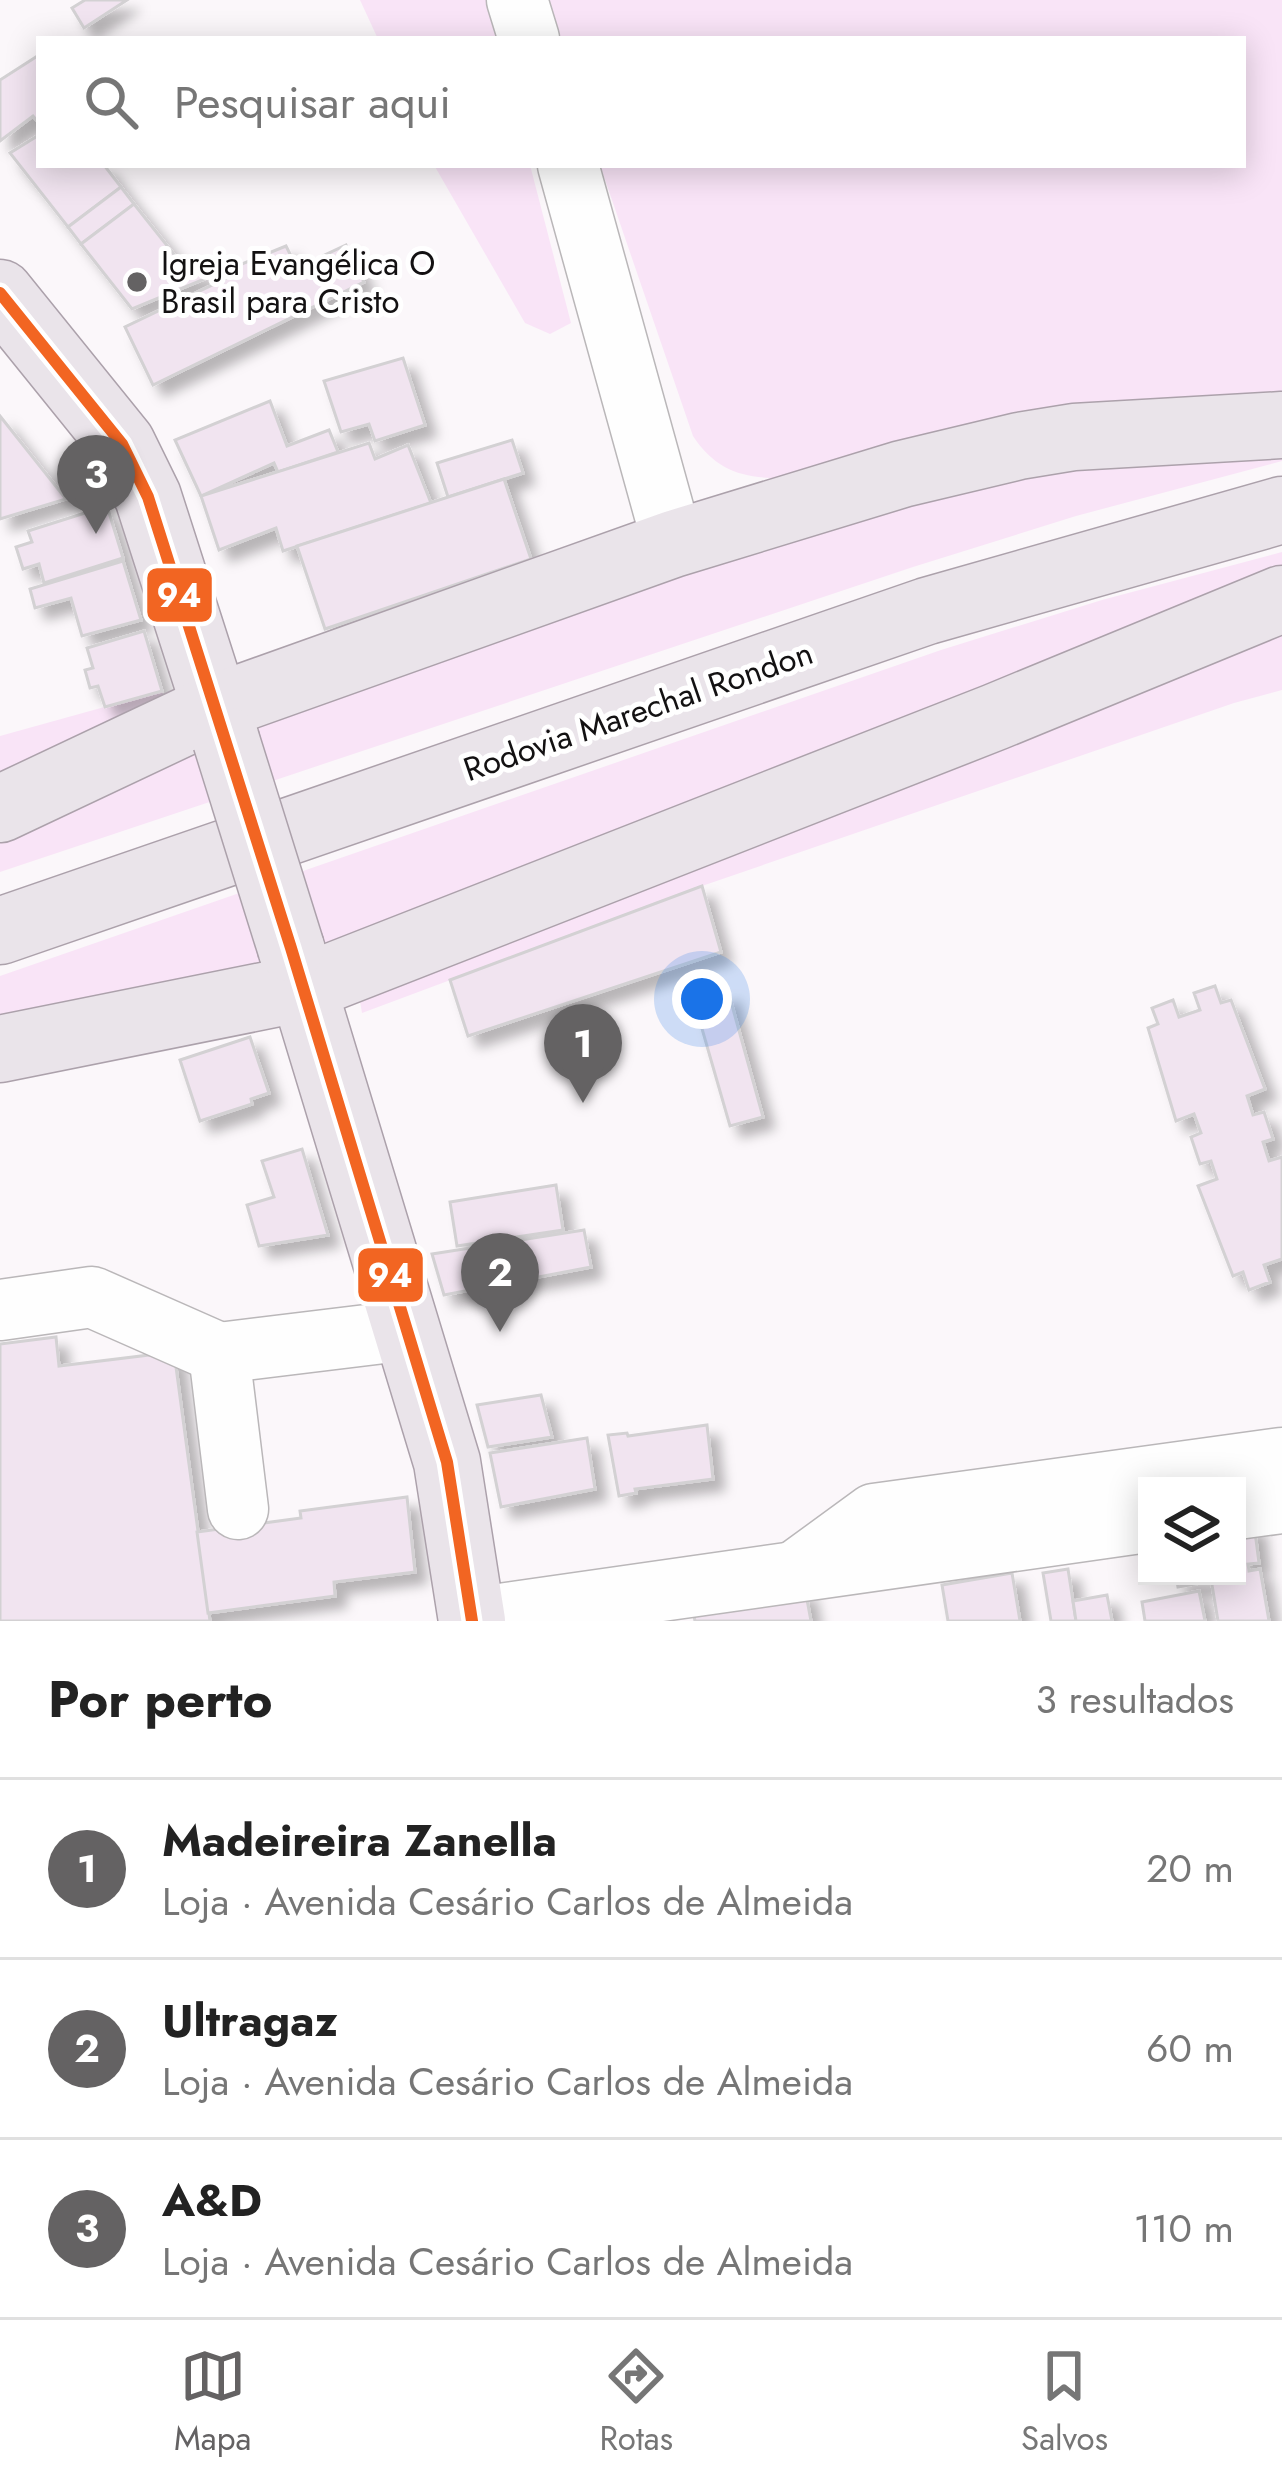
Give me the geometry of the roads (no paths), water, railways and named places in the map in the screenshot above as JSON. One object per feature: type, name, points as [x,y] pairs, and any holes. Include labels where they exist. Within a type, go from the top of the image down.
[{"type":"main road","points":[[0,293],[131,458],[148,496],[447,1462],[472,1619]]},
{"type":"main road","points":[[0,809],[673,544],[902,474],[1019,446],[1132,431],[1282,424]]},
{"type":"main road","name":"Rodovia Marechal Rondon","points":[[0,931],[928,610],[1282,510]]},
{"type":"main road","points":[[0,1049],[297,968],[974,725],[1282,599]]},
{"type":"street","points":[[517,0],[528,36]]},
{"type":"street","points":[[569,168],[673,544]]},
{"type":"street","points":[[0,1310],[92,1297],[220,1353],[408,1330]]},
{"type":"street","points":[[220,1353],[238,1509]]},
{"type":"street","points":[[796,1572],[874,1514],[1282,1458]]},
{"type":"street","points":[[1246,1508],[1282,1503]]},
{"type":"street","points":[[472,1619],[1138,1523]]},
{"type":"place","name":"Igreja Evangélica O Brasil para Cristo","points":[[137,282]]},
{"type":"place","name":"A&D","points":[[96,534]]},
{"type":"place","name":"Madeireira Zanella","points":[[583,1103]]},
{"type":"place","name":"Ultragaz","points":[[500,1332]]}]
